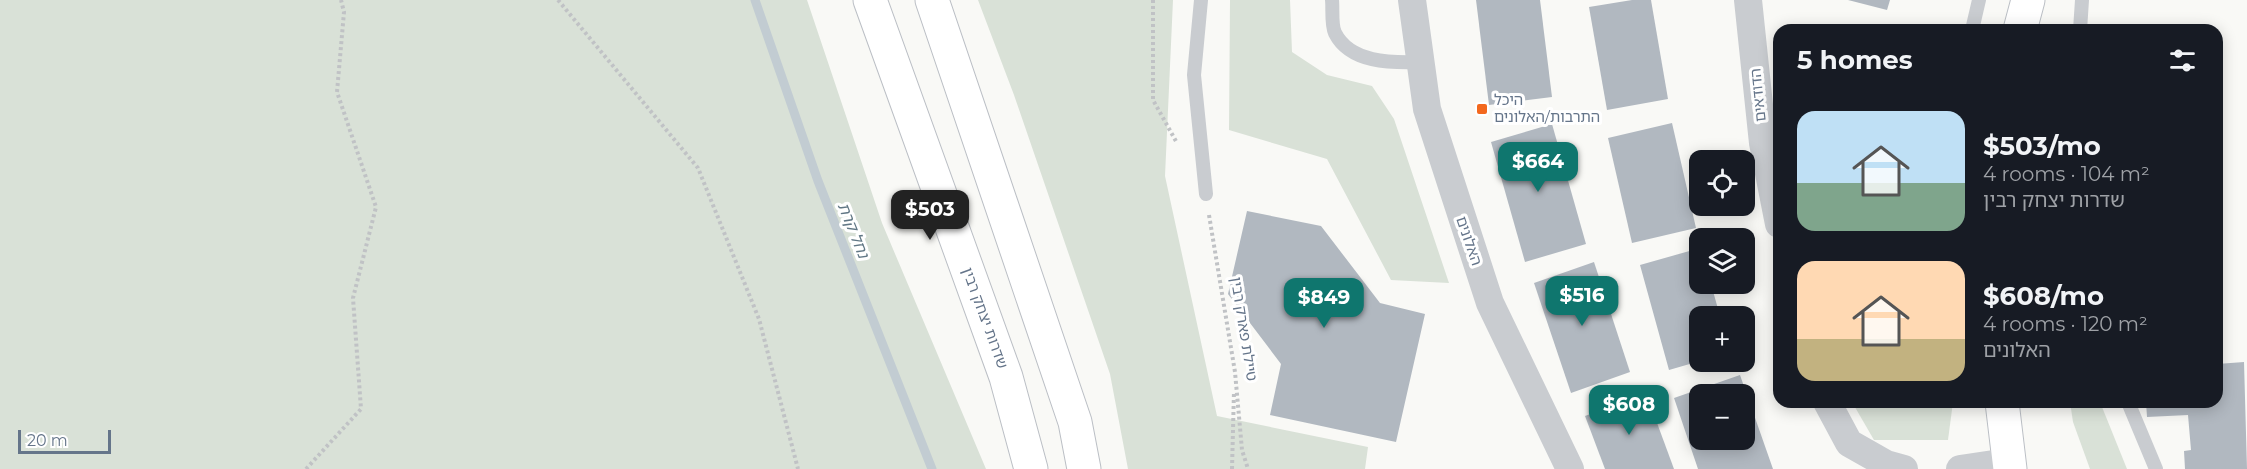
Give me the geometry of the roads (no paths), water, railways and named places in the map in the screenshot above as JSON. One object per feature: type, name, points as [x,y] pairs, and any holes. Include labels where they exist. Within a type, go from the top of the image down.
[{"type":"main road","name":"שדרות יצחק רבין","points":[[870,0],[1006,377],[1031,469]]},
{"type":"main road","points":[[932,0],[1071,412],[1084,469]]},
{"type":"main road","points":[[2022,24],[2028,0]]},
{"type":"main road","points":[[2003,408],[2009,465]]},
{"type":"street","name":"האלונים","points":[[1412,0],[1427,109],[1490,303],[1570,469]]},
{"type":"street","name":"הדודאים","points":[[1748,0],[1763,143],[1773,194]]},
{"type":"street","points":[[1830,408],[1849,443],[1886,464],[1904,469]]},
{"type":"street","points":[[1960,469],[2009,465]]},
{"type":"lane","points":[[1201,0],[1194,75],[1206,194]]},
{"type":"lane","points":[[1332,0],[1335,32],[1349,50],[1384,63],[1420,62]]},
{"type":"lane","points":[[1973,24],[1979,0]]},
{"type":"lane","points":[[2080,24],[2082,0]]},
{"type":"lane","points":[[2131,408],[2156,469]]},
{"type":"waterway","name":"נחל קרת","points":[[755,0],[818,181],[932,469]]},
{"type":"place","name":"היכל התרבות/האלונים","points":[[1482,109]]}]
